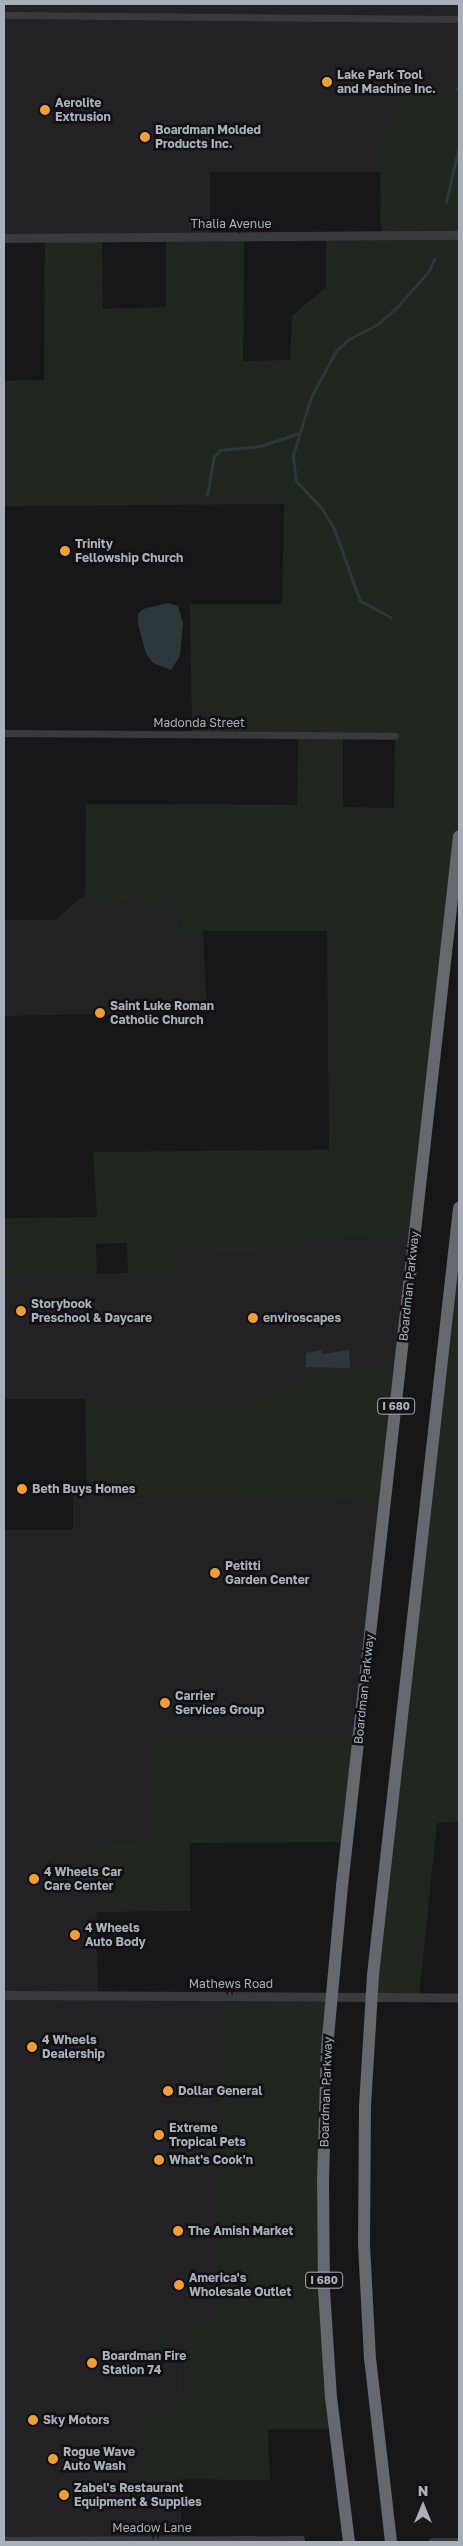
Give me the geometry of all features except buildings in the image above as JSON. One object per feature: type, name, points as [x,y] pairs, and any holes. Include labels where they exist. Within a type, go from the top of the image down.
[{"type":"highway","name":"Boardman Parkway","points":[[349,2542],[331,2398],[324,2290],[322,2181],[329,2017],[459,837]]},
{"type":"highway","points":[[391,2542],[374,2408],[366,2304],[364,2182],[370,2018],[459,1208]]},
{"type":"street","points":[[4,15],[459,19]]},
{"type":"street","name":"Thalia Avenue","points":[[4,238],[459,235]]},
{"type":"street","name":"Madonda Street","points":[[4,733],[395,736]]},
{"type":"street","name":"Mathews Road","points":[[4,1995],[459,1997]]},
{"type":"street","name":"Meadow Lane","points":[[4,2540],[301,2539]]},
{"type":"street","points":[[432,2541],[459,2541]]},
{"type":"shaded area","points":[[4,4],[459,4],[459,90],[403,90],[380,149],[381,172],[210,172],[210,237],[4,238]]},
{"type":"shaded area","points":[[403,90],[459,90],[459,837],[415,1236],[309,1235],[286,1255],[178,1256],[178,1276],[4,1276],[4,1218],[97,1217],[93,1152],[329,1150],[327,931],[180,931],[179,912],[85,895],[86,804],[297,805],[298,735],[192,735],[190,604],[282,604],[284,504],[4,506],[4,381],[44,380],[45,238],[102,237],[103,309],[166,307],[166,237],[244,237],[243,361],[290,360],[292,316],[326,287],[326,236],[381,235],[380,149]],"holes":[[[343,735],[395,736],[394,808],[343,807]],[[127,1243],[128,1273],[97,1274],[96,1244]]]},
{"type":"shaded area","points":[[168,603],[178,606],[183,623],[180,656],[171,670],[153,663],[146,654],[138,624],[138,614],[143,609]]},
{"type":"shaded area","points":[[85,895],[179,912],[180,931],[203,931],[207,1012],[4,1016],[4,920],[55,920]]},
{"type":"shaded area","points":[[459,1208],[459,1822],[437,1823],[419,1997],[372,1996]]},
{"type":"shaded area","points":[[309,1235],[415,1236],[399,1371],[327,1371],[260,1399],[4,1399],[4,1276],[178,1276],[178,1256],[286,1255]]},
{"type":"shaded area","points":[[9,1286],[33,1286],[33,1296],[9,1296]]},
{"type":"shaded area","points":[[86,1302],[103,1302],[103,1328],[86,1328]]},
{"type":"shaded area","points":[[321,1350],[322,1354],[349,1350],[350,1368],[306,1367],[306,1353]]},
{"type":"shaded area","points":[[327,1371],[399,1371],[385,1500],[87,1496],[85,1399],[260,1399]]},
{"type":"shaded area","points":[[73,1496],[385,1500],[359,1734],[159,1840],[95,1841],[98,1995],[223,1996],[220,2324],[183,2324],[184,2407],[144,2479],[181,2479],[181,2539],[4,2542],[4,1530],[73,1530]]},
{"type":"shaded area","points":[[157,1734],[359,1734],[347,1842],[190,1843],[190,1911],[96,1912],[95,1841],[158,1840]]},
{"type":"shaded area","points":[[223,1996],[331,1996],[323,2181],[335,2429],[268,2429],[270,2480],[144,2479],[143,2407],[184,2407],[183,2324],[220,2324]]},
{"type":"shaded area","points":[[154,2334],[161,2335],[165,2355],[161,2361],[150,2358],[151,2336]]},
{"type":"waterway","points":[[446,202],[459,146]]},
{"type":"waterway","points":[[391,618],[360,601],[334,529],[322,509],[296,481],[293,455],[311,397],[336,351],[349,339],[378,324],[397,307],[429,271],[434,259]]},
{"type":"waterway","points":[[207,495],[214,457],[220,450],[261,446],[298,433]]},
{"type":"place","name":"Lake Park Tool and Machine Inc.","points":[[327,82]]},
{"type":"place","name":"Aerolite Extrusion","points":[[45,110]]},
{"type":"place","name":"Boardman Molded Products Inc.","points":[[145,137]]},
{"type":"place","name":"Trinity Fellowship Church","points":[[65,551]]},
{"type":"place","name":"Saint Luke Roman Catholic Church","points":[[100,1013]]},
{"type":"place","name":"Storybook Preschool & Daycare","points":[[21,1311]]},
{"type":"place","name":"enviroscapes","points":[[253,1318]]},
{"type":"place","name":"Beth Buys Homes","points":[[22,1489]]},
{"type":"place","name":"Petitti Garden Center","points":[[215,1573]]},
{"type":"place","name":"Carrier Services Group","points":[[165,1703]]},
{"type":"place","name":"4 Wheels Car Care Center","points":[[34,1879]]},
{"type":"place","name":"4 Wheels Auto Body","points":[[75,1935]]},
{"type":"place","name":"4 Wheels Dealership","points":[[32,2047]]},
{"type":"place","name":"Dollar General","points":[[168,2091]]},
{"type":"place","name":"Extreme Tropical Pets","points":[[159,2135]]},
{"type":"place","name":"What's Cook'n","points":[[159,2160]]},
{"type":"place","name":"The Amish Market","points":[[178,2231]]},
{"type":"place","name":"America's Wholesale Outlet","points":[[179,2285]]},
{"type":"place","name":"Boardman Fire Station 74","points":[[92,2363]]},
{"type":"place","name":"Sky Motors","points":[[33,2420]]},
{"type":"place","name":"Rogue Wave Auto Wash","points":[[53,2459]]},
{"type":"place","name":"Zabel's Restaurant Equipment & Supplies","points":[[64,2495]]}]
